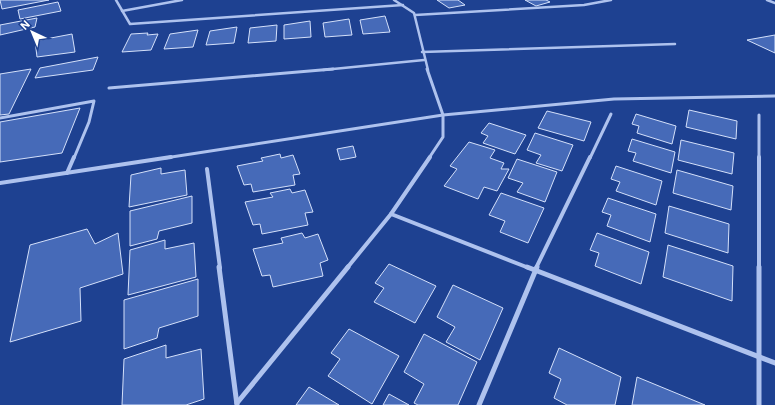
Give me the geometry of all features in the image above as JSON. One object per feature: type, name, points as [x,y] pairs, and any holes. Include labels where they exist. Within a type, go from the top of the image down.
[{"type":"street","points":[[116,0],[130,24],[403,6]]},
{"type":"street","points":[[122,11],[182,0]]},
{"type":"street","points":[[237,404],[391,214],[443,137],[443,115],[424,60],[414,12],[396,0]]},
{"type":"street","points":[[415,15],[584,6],[611,0]]},
{"type":"street","points":[[767,0],[775,3]]},
{"type":"street","points":[[422,52],[675,44]]},
{"type":"street","points":[[109,88],[295,73],[424,60]]},
{"type":"street","points":[[0,184],[443,115],[614,99],[775,96]]},
{"type":"street","points":[[0,118],[94,100],[89,122],[67,173]]},
{"type":"street","points":[[479,405],[535,270],[611,114]]},
{"type":"street","points":[[758,115],[759,405]]},
{"type":"street","points":[[207,169],[237,404]]},
{"type":"street","points":[[391,214],[775,363]]},
{"type":"building","points":[[0,0],[49,0],[2,9]]},
{"type":"building","points":[[437,0],[458,0],[465,5],[449,8]]},
{"type":"building","points":[[525,0],[546,0],[550,2],[536,6]]},
{"type":"building","points":[[58,2],[61,11],[20,19],[18,10]]},
{"type":"building","points":[[385,16],[390,32],[363,34],[360,20]]},
{"type":"building","points":[[37,18],[35,27],[0,35],[0,25]]},
{"type":"building","points":[[349,19],[352,35],[325,37],[323,23]]},
{"type":"building","points":[[310,21],[311,37],[284,39],[284,25]]},
{"type":"building","points":[[277,25],[276,41],[248,43],[250,28]]},
{"type":"building","points":[[237,27],[234,43],[206,45],[210,31]]},
{"type":"building","points":[[198,30],[193,47],[164,49],[170,34]]},
{"type":"building","points":[[148,33],[147,35],[158,34],[151,50],[122,52],[131,34]]},
{"type":"building","points":[[72,34],[75,52],[37,57],[35,41]]},
{"type":"building","points":[[775,35],[775,53],[747,40]]},
{"type":"building","points":[[98,57],[93,70],[35,78],[40,68]]},
{"type":"building","points":[[31,69],[9,114],[0,115],[0,74]]},
{"type":"building","points":[[80,108],[62,153],[0,162],[0,122]]},
{"type":"building","points":[[689,110],[737,121],[736,139],[686,127]]},
{"type":"building","points":[[547,111],[591,122],[584,141],[538,128]]},
{"type":"building","points":[[636,114],[676,126],[672,144],[637,133],[639,126],[632,124]]},
{"type":"building","points":[[489,123],[526,135],[515,154],[483,143],[488,136],[481,133]]},
{"type":"building","points":[[535,133],[573,145],[562,171],[536,163],[541,155],[527,150]]},
{"type":"building","points":[[632,139],[675,152],[671,173],[633,161],[636,153],[628,151]]},
{"type":"building","points":[[681,140],[734,153],[732,174],[678,160]]},
{"type":"building","points":[[469,142],[495,150],[490,158],[504,163],[501,169],[509,169],[497,191],[484,187],[478,199],[444,186],[457,169],[450,166]]},
{"type":"building","points":[[353,146],[356,157],[340,160],[337,149]]},
{"type":"building","points":[[280,154],[281,158],[293,155],[300,174],[293,175],[295,185],[253,192],[251,184],[244,185],[237,166],[263,161],[261,158]]},
{"type":"building","points":[[517,159],[557,172],[545,202],[517,192],[523,183],[508,178]]},
{"type":"building","points":[[616,166],[662,181],[656,205],[616,191],[620,182],[611,179]]},
{"type":"building","points":[[161,168],[161,174],[185,170],[187,195],[129,207],[131,175]]},
{"type":"building","points":[[677,170],[733,186],[731,210],[673,193]]},
{"type":"building","points":[[290,189],[292,193],[305,190],[313,212],[305,213],[308,225],[262,234],[260,224],[253,225],[245,202],[273,197],[270,193]]},
{"type":"building","points":[[501,193],[544,208],[528,243],[500,232],[505,221],[489,215]]},
{"type":"building","points":[[192,196],[192,223],[159,231],[157,239],[130,246],[130,211]]},
{"type":"building","points":[[608,198],[656,214],[650,242],[607,226],[611,215],[602,212]]},
{"type":"building","points":[[669,206],[729,224],[728,253],[665,233]]},
{"type":"building","points":[[87,229],[95,244],[118,233],[123,274],[80,288],[81,321],[10,342],[30,245]]},
{"type":"building","points":[[302,233],[305,238],[318,234],[328,260],[320,263],[323,276],[273,287],[270,275],[262,276],[253,249],[283,243],[281,238]]},
{"type":"building","points":[[597,233],[649,252],[641,284],[595,266],[599,253],[590,250]]},
{"type":"building","points":[[165,240],[165,249],[194,243],[196,277],[128,295],[130,250]]},
{"type":"building","points":[[668,245],[733,266],[732,301],[663,277]]},
{"type":"building","points":[[389,264],[436,286],[415,323],[374,302],[384,288],[375,283]]},
{"type":"building","points":[[198,279],[198,316],[159,328],[157,338],[124,349],[124,300]]},
{"type":"building","points":[[453,285],[503,308],[480,360],[446,342],[455,327],[437,317]]},
{"type":"building","points":[[349,329],[399,356],[372,404],[328,376],[340,359],[331,353]]},
{"type":"building","points":[[424,334],[477,362],[458,405],[418,405],[414,403],[424,384],[404,372]]},
{"type":"building","points":[[166,345],[166,358],[201,349],[204,399],[186,405],[122,405],[124,359]]},
{"type":"building","points":[[559,348],[621,377],[615,405],[567,405],[554,398],[561,379],[549,373]]},
{"type":"building","points":[[637,377],[705,405],[632,405]]},
{"type":"building","points":[[309,387],[339,405],[296,405]]},
{"type":"building","points":[[389,394],[409,405],[383,405]]}]
